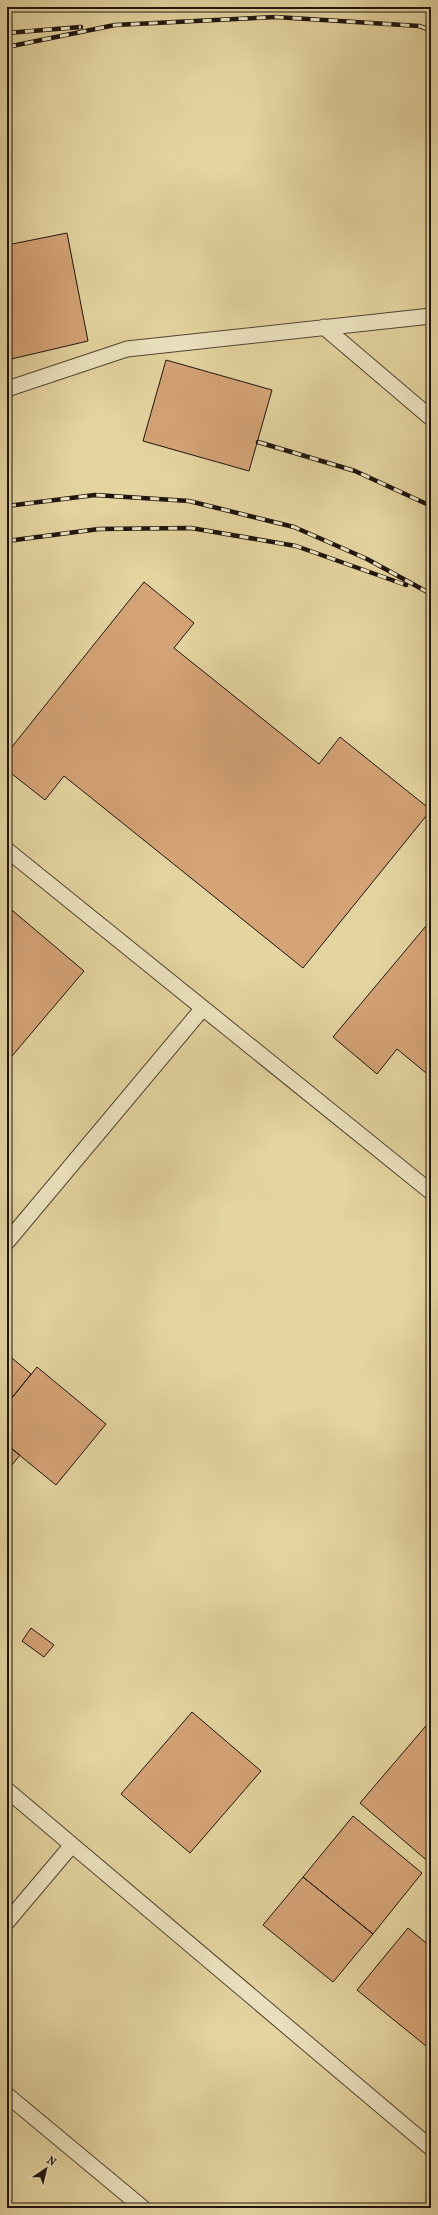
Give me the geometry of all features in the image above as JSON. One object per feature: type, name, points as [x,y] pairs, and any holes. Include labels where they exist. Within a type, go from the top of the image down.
[{"type":"lane","points":[[7,389],[126,349],[431,316]]},
{"type":"lane","points":[[324,327],[431,418]]},
{"type":"lane","points":[[7,850],[431,1192]]},
{"type":"lane","points":[[7,1242],[203,1008]]},
{"type":"lane","points":[[7,1790],[431,2148]]},
{"type":"lane","points":[[7,1922],[72,1845]]},
{"type":"lane","points":[[7,2094],[144,2208]]},
{"type":"building","points":[[67,233],[88,341],[7,360],[7,245]]},
{"type":"building","points":[[166,360],[272,390],[249,471],[143,441]]},
{"type":"building","points":[[144,582],[194,623],[174,648],[319,764],[340,737],[431,810],[303,968],[64,776],[45,800],[7,770],[7,753]]},
{"type":"building","points":[[7,906],[84,971],[7,1062]]},
{"type":"building","points":[[431,920],[431,1077],[397,1049],[377,1074],[333,1037]]},
{"type":"building","points":[[7,1354],[31,1374],[7,1404]]},
{"type":"building","points":[[37,1367],[106,1424],[56,1485],[7,1445],[7,1404]]},
{"type":"building","points":[[7,1445],[20,1455],[7,1471]]},
{"type":"building","points":[[31,1628],[54,1645],[44,1657],[22,1641]]},
{"type":"building","points":[[192,1712],[261,1771],[190,1853],[121,1794]]},
{"type":"building","points":[[431,1720],[431,1864],[360,1803]]},
{"type":"building","points":[[353,1816],[422,1873],[373,1934],[303,1877]]},
{"type":"building","points":[[303,1877],[373,1934],[333,1982],[263,1925]]},
{"type":"building","points":[[408,1928],[431,1947],[431,2050],[357,1990]]},
{"type":"railway","points":[[7,47],[115,25],[276,17],[419,26],[431,30]]},
{"type":"railway","points":[[7,33],[81,27]]},
{"type":"railway","points":[[258,442],[355,471],[431,506]]},
{"type":"railway","points":[[7,506],[95,495],[189,501],[294,527],[367,559],[431,594]]},
{"type":"railway","points":[[7,541],[99,529],[191,528],[296,546],[406,585]]}]
